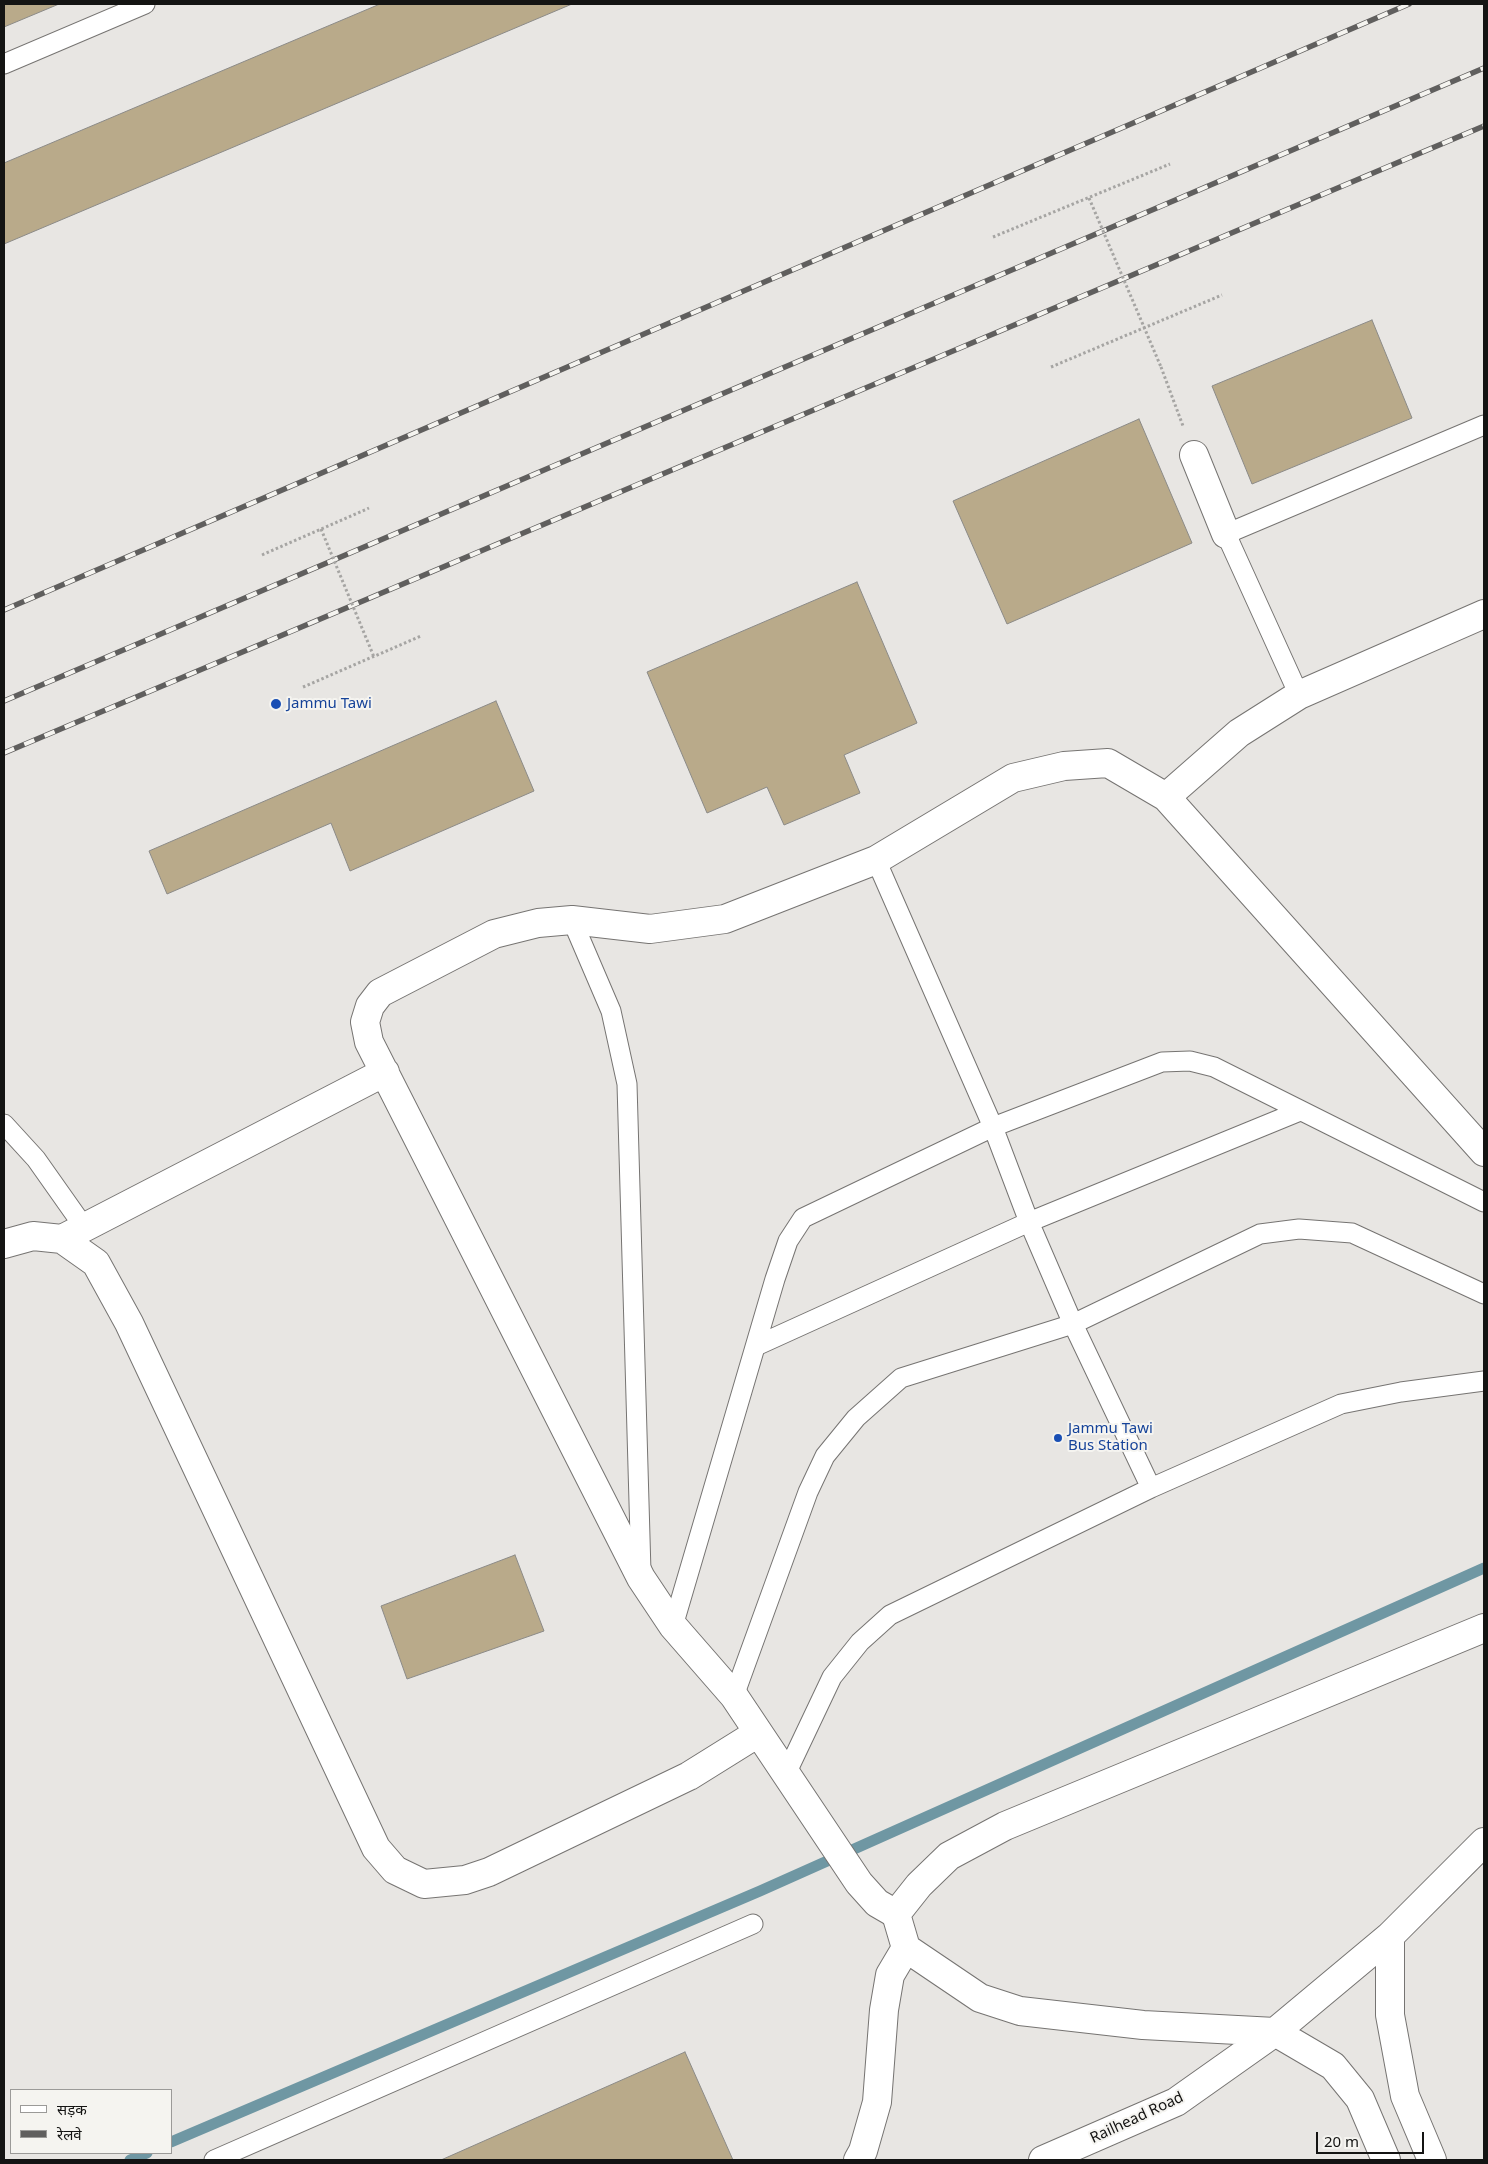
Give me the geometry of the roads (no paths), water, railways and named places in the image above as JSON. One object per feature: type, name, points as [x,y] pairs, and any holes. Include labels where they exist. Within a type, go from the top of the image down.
[{"type":"street","points":[[1194,455],[1226,534]]},
{"type":"street","points":[[1166,797],[1239,733],[1299,695],[1484,614]]},
{"type":"street","points":[[1386,2160],[1360,2099],[1333,2066],[1276,2032],[1143,2025],[1020,2011],[980,1998],[906,1948],[896,1914],[877,1903],[859,1883],[734,1696],[673,1626],[641,1578],[370,1042],[365,1022],[370,1006],[380,992],[494,934],[538,923],[572,920],[650,929],[725,919],[876,860],[1013,778],[1064,766],[1108,763],[1166,797],[1484,1152]]},
{"type":"street","points":[[4,1244],[33,1236],[73,1233],[385,1072]]},
{"type":"street","points":[[73,1233],[96,1263],[129,1323],[376,1848],[395,1870],[424,1884],[465,1880],[488,1872],[689,1776],[758,1733]]},
{"type":"street","points":[[896,1914],[919,1885],[949,1856],[1005,1826],[1484,1628]]},
{"type":"street","name":"Railhead Road","points":[[1043,2160],[1176,2102],[1276,2032],[1390,1936],[1484,1842]]},
{"type":"street","points":[[1390,1936],[1390,2015],[1405,2096],[1432,2160]]},
{"type":"street","points":[[858,2160],[863,2151],[877,2102],[884,2010],[890,1975],[906,1948]]},
{"type":"lane","points":[[4,64],[145,4]]},
{"type":"lane","points":[[1299,695],[1226,534],[1484,425]]},
{"type":"lane","points":[[876,860],[993,1127],[1029,1222],[1073,1324],[1151,1488]]},
{"type":"lane","points":[[572,920],[611,1011],[627,1084],[641,1578]]},
{"type":"lane","points":[[673,1626],[775,1279],[788,1241],[803,1218],[993,1127],[1162,1062],[1190,1061],[1214,1067],[1484,1202]]},
{"type":"lane","points":[[756,1346],[1029,1222],[1300,1111]]},
{"type":"lane","points":[[4,1124],[36,1159],[73,1233]]},
{"type":"lane","points":[[734,1696],[808,1492],[826,1456],[856,1418],[901,1378],[1073,1324],[1260,1234],[1300,1229],[1352,1233],[1484,1294]]},
{"type":"lane","points":[[791,1781],[832,1677],[860,1642],[890,1615],[1151,1488],[1341,1404],[1401,1392],[1484,1381]]},
{"type":"lane","points":[[214,2160],[753,1924]]},
{"type":"waterway","points":[[172,2142],[760,1891],[1484,1568]]},
{"type":"waterway","points":[[130,2160],[145,2154]]},
{"type":"railway","points":[[4,610],[1409,4]]},
{"type":"railway","points":[[4,701],[1484,68]]},
{"type":"railway","points":[[4,753],[1484,126]]},
{"type":"place","name":"Jammu Tawi","points":[[276,704]]},
{"type":"place","name":"Jammu Tawi Bus Station","points":[[1058,1438]]}]
